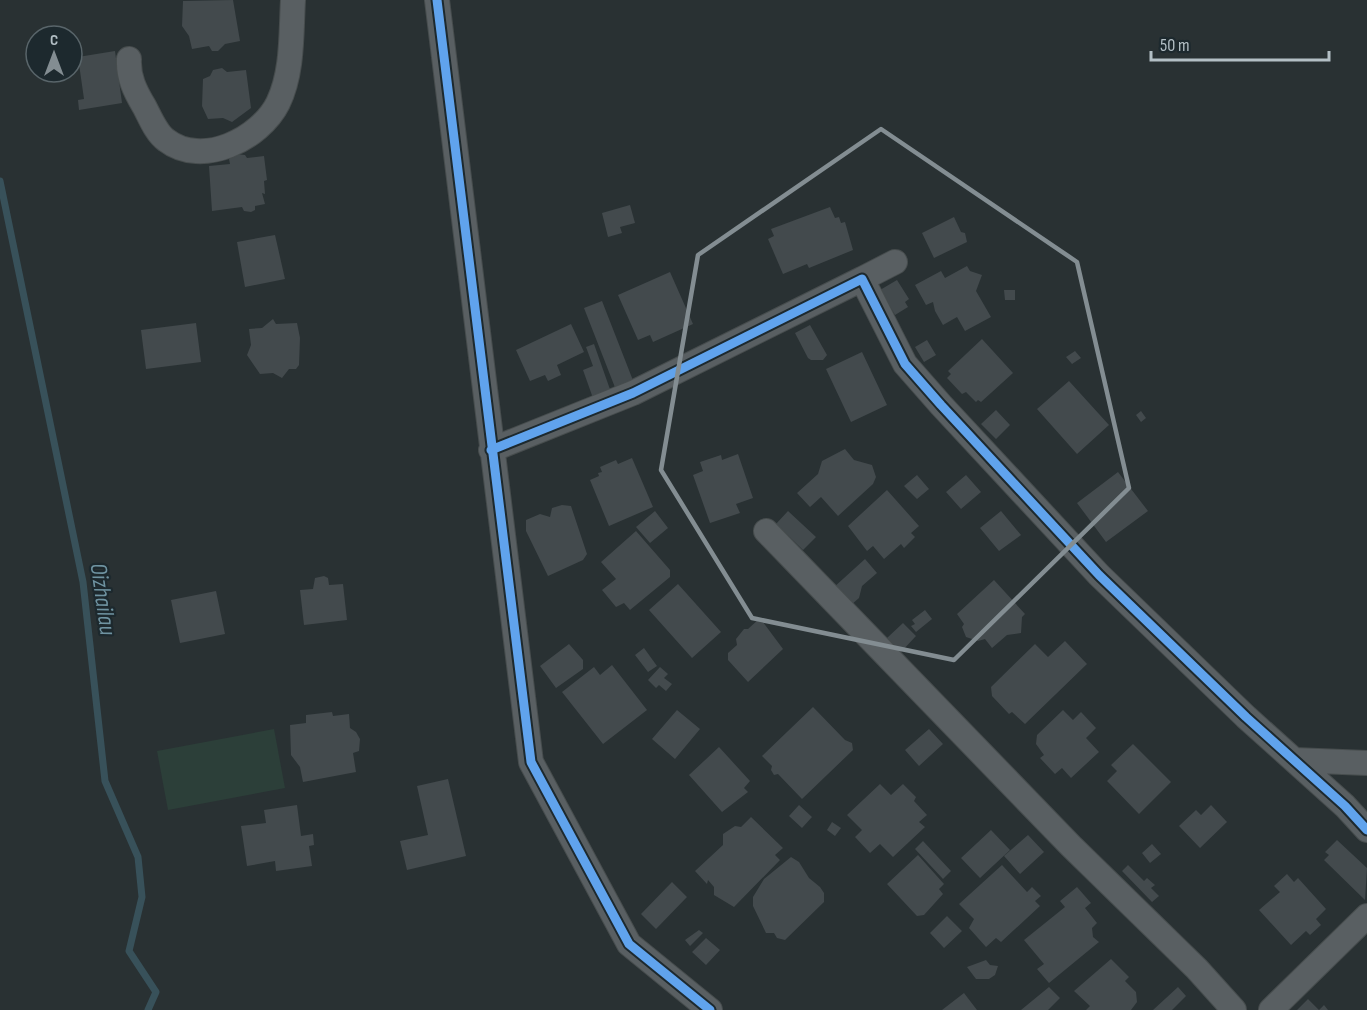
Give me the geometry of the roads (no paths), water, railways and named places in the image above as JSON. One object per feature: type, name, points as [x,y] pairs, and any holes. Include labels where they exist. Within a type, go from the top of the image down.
[{"type":"street","points":[[129,59],[128,72],[135,91],[165,140],[182,150],[199,153],[225,147],[267,121],[277,104],[288,80],[293,0]]},
{"type":"street","points":[[437,0],[531,762],[628,944],[710,1010]]},
{"type":"street","points":[[491,450],[633,393],[895,262]]},
{"type":"street","points":[[862,279],[905,364],[941,405],[1099,575],[1345,806],[1367,830]]},
{"type":"street","points":[[766,531],[848,619],[1197,969],[1234,1010]]},
{"type":"street","points":[[1294,760],[1367,763]]},
{"type":"street","points":[[1271,1010],[1367,916]]},
{"type":"waterway","name":"Oizhailau","points":[[0,181],[83,582],[105,781],[138,857],[142,897],[129,951],[156,992],[148,1010]]}]
